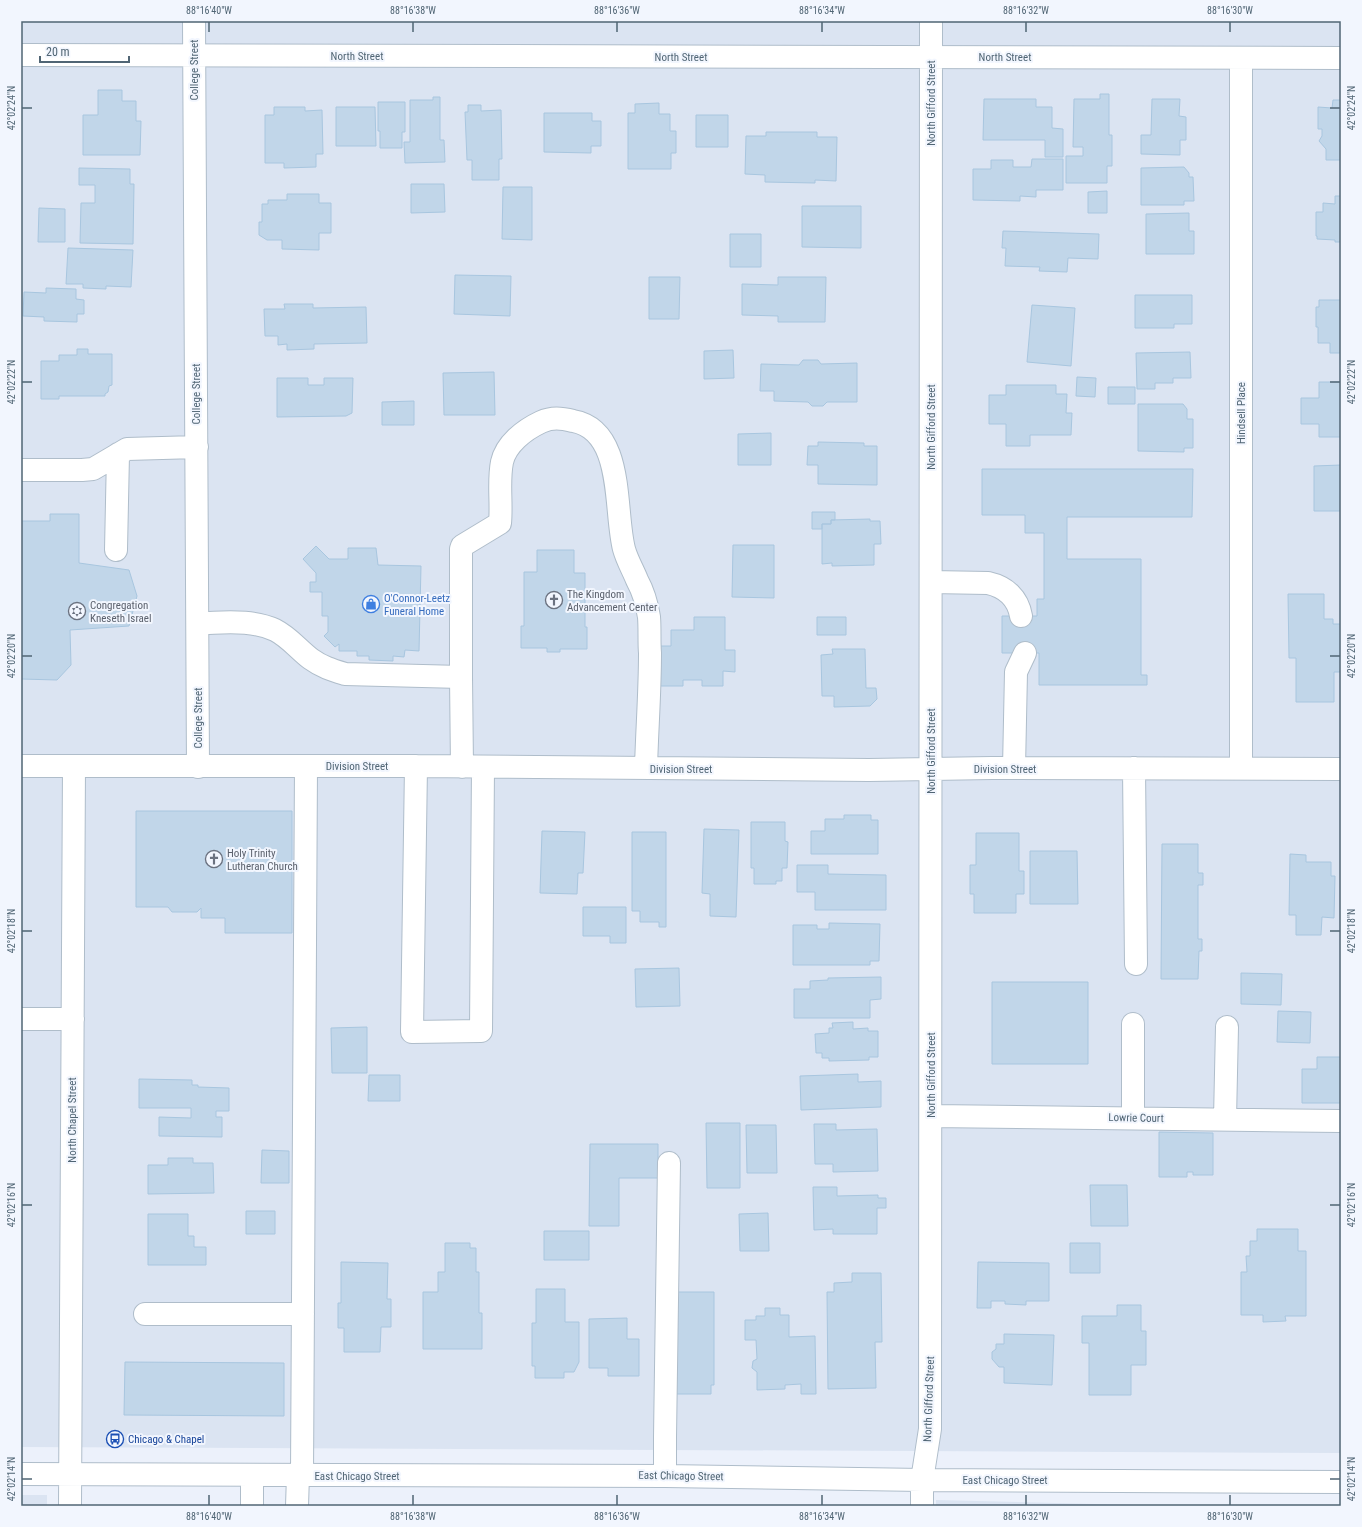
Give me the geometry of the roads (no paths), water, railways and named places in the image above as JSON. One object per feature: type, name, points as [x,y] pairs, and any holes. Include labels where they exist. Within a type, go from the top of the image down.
[{"type":"street","name":"College Street","points":[[194,21],[198,767]]},
{"type":"street","name":"North Gifford Street","points":[[922,1506],[922,1480],[930,1429],[931,21]]},
{"type":"street","name":"North Street","points":[[21,55],[1341,58]]},
{"type":"street","name":"Hindsell Place","points":[[1241,58],[1241,768]]},
{"type":"street","points":[[416,766],[412,1032],[481,1031],[473,767],[461,677],[461,549],[462,546],[500,523],[501,468],[503,458],[510,445],[522,433],[532,426],[547,420],[559,418],[589,425],[597,433],[606,448],[612,464],[616,482],[624,548],[638,581],[649,618],[650,677],[646,768]]},
{"type":"street","points":[[21,470],[92,469],[127,449],[197,447]]},
{"type":"street","points":[[116,550],[118,454]]},
{"type":"street","points":[[931,582],[988,583],[996,585],[1003,588],[1013,597],[1021,616]]},
{"type":"street","points":[[198,623],[249,623],[262,625],[276,630],[326,669],[345,674],[461,677]]},
{"type":"street","points":[[1014,768],[1016,672],[1025,653]]},
{"type":"street","name":"Division Street","points":[[21,766],[1341,769]]},
{"type":"street","name":"North Chapel Street","points":[[70,1506],[74,766]]},
{"type":"street","points":[[297,1506],[300,1475],[303,1314],[306,766]]},
{"type":"street","points":[[1134,768],[1136,964]]},
{"type":"street","points":[[21,1019],[73,1019]]},
{"type":"street","points":[[1133,1024],[1133,1118]]},
{"type":"street","points":[[1225,1119],[1227,1027]]},
{"type":"street","name":"Lowrie Court","points":[[931,1116],[1341,1121]]},
{"type":"street","points":[[665,1476],[669,1164]]},
{"type":"street","points":[[146,1314],[303,1314]]},
{"type":"street","name":"East Chicago Street","points":[[21,1474],[665,1476],[922,1480],[1341,1482]]},
{"type":"street","points":[[252,1475],[252,1506]]},
{"type":"place","name":"The Kingdom Advancement Center","points":[[554,600]]},
{"type":"place","name":"O'Connor-Leetz Funeral Home","points":[[371,604]]},
{"type":"place","name":"Congregation Kneseth Israel","points":[[77,611]]},
{"type":"place","name":"Holy Trinity Lutheran Church","points":[[214,859]]},
{"type":"place","name":"Chicago & Chapel","points":[[115,1439]]}]
